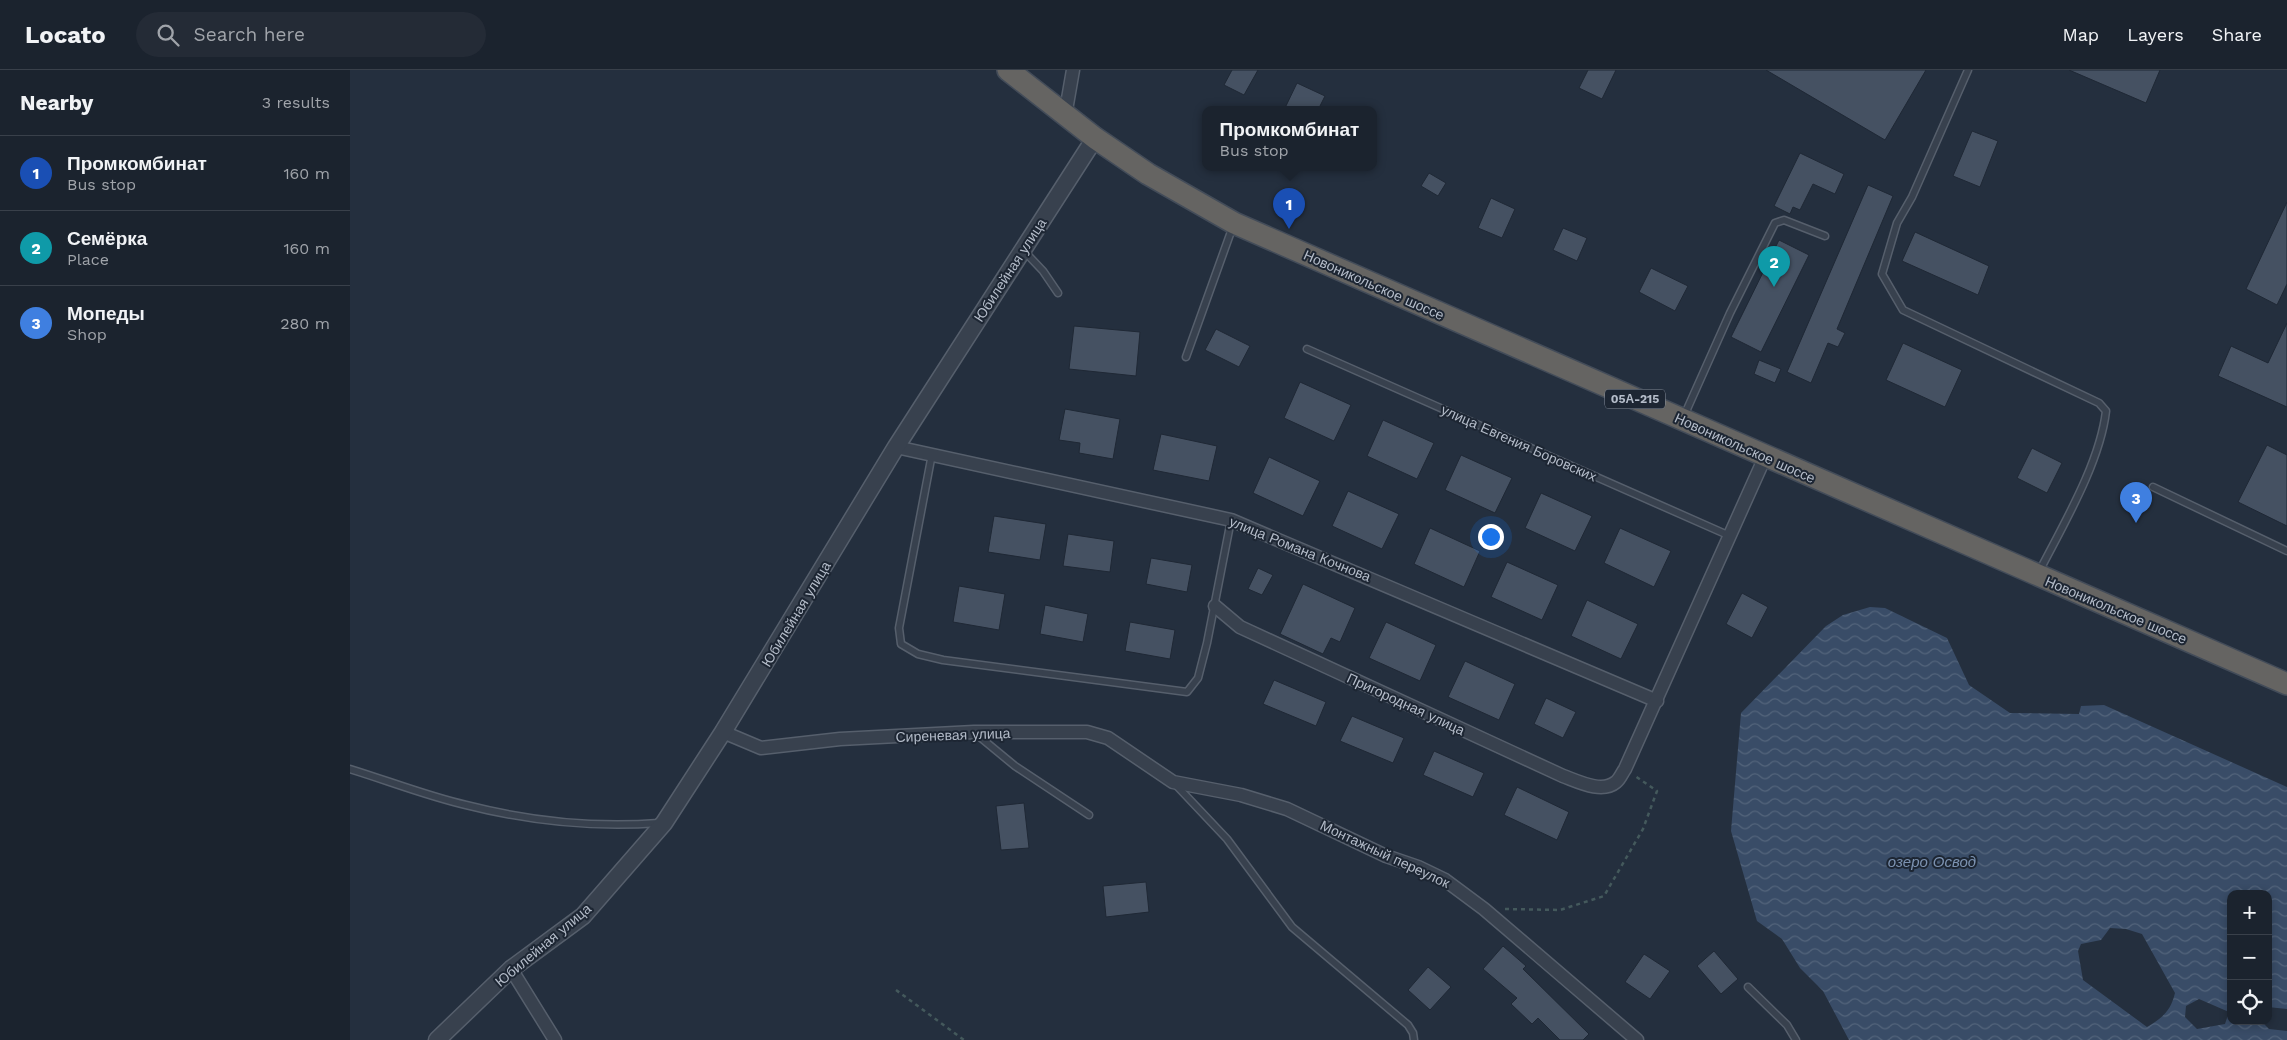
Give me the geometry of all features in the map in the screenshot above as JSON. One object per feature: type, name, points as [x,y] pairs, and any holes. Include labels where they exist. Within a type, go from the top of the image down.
[{"type":"highway","name":"Новоникольское шоссе","points":[[1008,70],[1065,116],[1148,174],[1234,223],[2287,684]]},
{"type":"street","points":[[1065,116],[1073,70]]},
{"type":"street","name":"Юбилейная улица","points":[[437,1040],[511,969],[583,916],[664,823],[723,732],[896,446],[1095,138]]},
{"type":"street","name":"улица Романа Кочнова","points":[[896,446],[1232,520],[1657,701]]},
{"type":"street","points":[[1625,769],[1731,537],[1765,457]]},
{"type":"street","name":"Пригородная улица","points":[[1215,606],[1240,627],[1563,776],[1584,784],[1604,787],[1616,782],[1625,769]]},
{"type":"street","name":"Сиреневая улица","points":[[723,732],[761,748],[840,739],[974,732],[1087,732],[1108,738],[1172,782]]},
{"type":"street","name":"Монтажный переулок","points":[[1172,782],[1242,794],[1287,809],[1386,856],[1445,880],[1484,909],[1637,1040]]},
{"type":"street","points":[[511,969],[555,1040]]},
{"type":"lane","points":[[1968,70],[1912,197],[1897,223],[1882,274],[1903,310],[2099,403],[2106,411],[2104,434],[2073,506],[2037,576]]},
{"type":"lane","points":[[1682,420],[1730,313],[1775,223],[1784,220],[1825,236]]},
{"type":"lane","points":[[1186,357],[1234,223]]},
{"type":"lane","points":[[1023,250],[1043,271],[1058,293]]},
{"type":"lane","name":"улица Евгения Боровских","points":[[1307,348],[1731,537]]},
{"type":"lane","points":[[932,454],[899,628],[901,644],[918,654],[943,660],[1188,692],[1198,678],[1232,520]]},
{"type":"lane","points":[[2153,487],[2287,551]]},
{"type":"lane","points":[[974,732],[1015,766],[1089,815]]},
{"type":"lane","points":[[350,769],[466,805],[559,822],[621,826],[664,823]]},
{"type":"lane","points":[[1172,782],[1227,839],[1292,927],[1408,1024],[1413,1033],[1414,1040]]},
{"type":"lane","points":[[1748,987],[1787,1025],[1796,1040]]},
{"type":"path","points":[[1484,909],[1560,910],[1604,896],[1643,829],[1657,791],[1625,769]]},
{"type":"path","points":[[896,990],[964,1040]]},
{"type":"water","name":"озеро Освод","points":[[1870,607],[1885,608],[1947,638],[1969,685],[2010,713],[2079,714],[2081,706],[2104,705],[2287,787],[2287,1009],[2272,1007],[2272,890],[2227,890],[2227,1011],[2199,999],[2186,1006],[2185,1017],[2197,1029],[2225,1024],[2227,1018],[2227,1025],[2265,1025],[2269,1029],[2287,1031],[2287,1040],[1849,1040],[1823,991],[1800,968],[1782,939],[1757,921],[1731,831],[1741,713],[1826,626],[1843,615]],"holes":[[[2110,928],[2126,929],[2142,934],[2175,993],[2166,1013],[2147,1027],[2083,980],[2078,951],[2081,944],[2101,940]]]},
{"type":"building","points":[[1232,70],[1258,70],[1244,95],[1224,85]]},
{"type":"building","points":[[1588,70],[1616,70],[1602,99],[1579,88]]},
{"type":"building","points":[[1766,70],[1926,70],[1885,140]]},
{"type":"building","points":[[2069,70],[2160,70],[2146,103]]},
{"type":"building","points":[[1297,83],[1325,96],[1320,106],[1286,106]]},
{"type":"building","points":[[1972,131],[1998,141],[1980,187],[1953,176]]},
{"type":"building","points":[[1800,153],[1844,174],[1835,194],[1813,184],[1800,210],[1793,207],[1790,214],[1774,206]]},
{"type":"building","points":[[1429,173],[1446,183],[1438,196],[1421,186]]},
{"type":"building","points":[[1868,185],[1893,196],[1837,329],[1845,333],[1838,347],[1828,343],[1811,383],[1787,372]]},
{"type":"building","points":[[1491,198],[1515,209],[1502,238],[1478,228]]},
{"type":"building","points":[[2287,202],[2287,284],[2277,305],[2246,289]]},
{"type":"building","points":[[1563,228],[1587,238],[1577,261],[1553,250]]},
{"type":"building","points":[[1915,232],[1989,266],[1978,295],[1902,261]]},
{"type":"building","points":[[1779,240],[1809,255],[1761,352],[1731,337]]},
{"type":"building","points":[[1651,268],[1688,286],[1675,311],[1639,292]]},
{"type":"building","points":[[2287,323],[2287,407],[2218,376],[2231,346],[2268,363]]},
{"type":"building","points":[[1074,326],[1140,332],[1136,376],[1069,369]]},
{"type":"building","points":[[1216,329],[1250,346],[1239,367],[1205,350]]},
{"type":"building","points":[[1903,343],[1962,370],[1945,407],[1886,380]]},
{"type":"building","points":[[1759,360],[1781,369],[1775,383],[1754,374]]},
{"type":"building","points":[[1300,382],[1351,405],[1334,441],[1284,418]]},
{"type":"building","points":[[1065,409],[1120,419],[1113,459],[1079,453],[1080,443],[1059,440]]},
{"type":"building","points":[[1383,420],[1434,443],[1417,479],[1367,456]]},
{"type":"building","points":[[1161,434],[1217,446],[1209,481],[1153,470]]},
{"type":"building","points":[[2267,445],[2287,455],[2287,526],[2238,502]]},
{"type":"building","points":[[2032,448],[2062,463],[2047,493],[2017,478]]},
{"type":"building","points":[[1461,455],[1512,478],[1495,513],[1445,490]]},
{"type":"building","points":[[1269,457],[1320,481],[1303,516],[1253,493]]},
{"type":"building","points":[[1348,491],[1399,514],[1382,549],[1332,526]]},
{"type":"building","points":[[1541,493],[1592,516],[1575,551],[1525,528]]},
{"type":"building","points":[[994,516],[1046,524],[1040,560],[988,552]]},
{"type":"building","points":[[1430,528],[1480,551],[1464,587],[1414,564]]},
{"type":"building","points":[[1620,528],[1671,551],[1654,587],[1604,563]]},
{"type":"building","points":[[1068,534],[1114,541],[1110,572],[1063,566]]},
{"type":"building","points":[[1151,558],[1192,565],[1187,592],[1146,584]]},
{"type":"building","points":[[1507,562],[1558,585],[1542,620],[1491,597]]},
{"type":"building","points":[[1258,568],[1273,575],[1262,595],[1248,589]]},
{"type":"building","points":[[1303,584],[1355,608],[1340,642],[1331,638],[1323,654],[1280,634]]},
{"type":"building","points":[[959,586],[1005,594],[999,630],[953,622]]},
{"type":"building","points":[[1742,593],[1768,607],[1752,638],[1726,624]]},
{"type":"building","points":[[1587,600],[1638,624],[1621,659],[1571,636]]},
{"type":"building","points":[[1045,605],[1088,614],[1083,642],[1040,634]]},
{"type":"building","points":[[1130,622],[1175,630],[1170,659],[1125,651]]},
{"type":"building","points":[[1386,622],[1436,645],[1420,681],[1369,658]]},
{"type":"building","points":[[1465,661],[1515,684],[1499,720],[1448,697]]},
{"type":"building","points":[[1274,680],[1326,702],[1316,726],[1263,704]]},
{"type":"building","points":[[1546,698],[1576,712],[1563,738],[1534,724]]},
{"type":"building","points":[[1352,716],[1404,738],[1393,763],[1340,741]]},
{"type":"building","points":[[1434,751],[1484,773],[1473,797],[1423,775]]},
{"type":"building","points":[[1517,787],[1569,812],[1557,840],[1504,815]]},
{"type":"building","points":[[1024,803],[1029,848],[1001,850],[996,806]]},
{"type":"building","points":[[1146,882],[1149,912],[1106,917],[1103,886]]},
{"type":"building","points":[[1503,946],[1526,966],[1523,969],[1589,1034],[1583,1040],[1560,1040],[1538,1018],[1532,1024],[1511,1004],[1517,998],[1483,969]]},
{"type":"building","points":[[1714,951],[1738,979],[1721,994],[1697,966]]},
{"type":"building","points":[[1644,954],[1670,971],[1650,999],[1625,982]]},
{"type":"building","points":[[1428,967],[1451,987],[1430,1010],[1408,990]]},
{"type":"place","name":"Промкомбинат","points":[[1289,229]]},
{"type":"place","name":"Семёрка","points":[[1774,287]]},
{"type":"place","name":"Мопеды","points":[[2136,523]]}]
